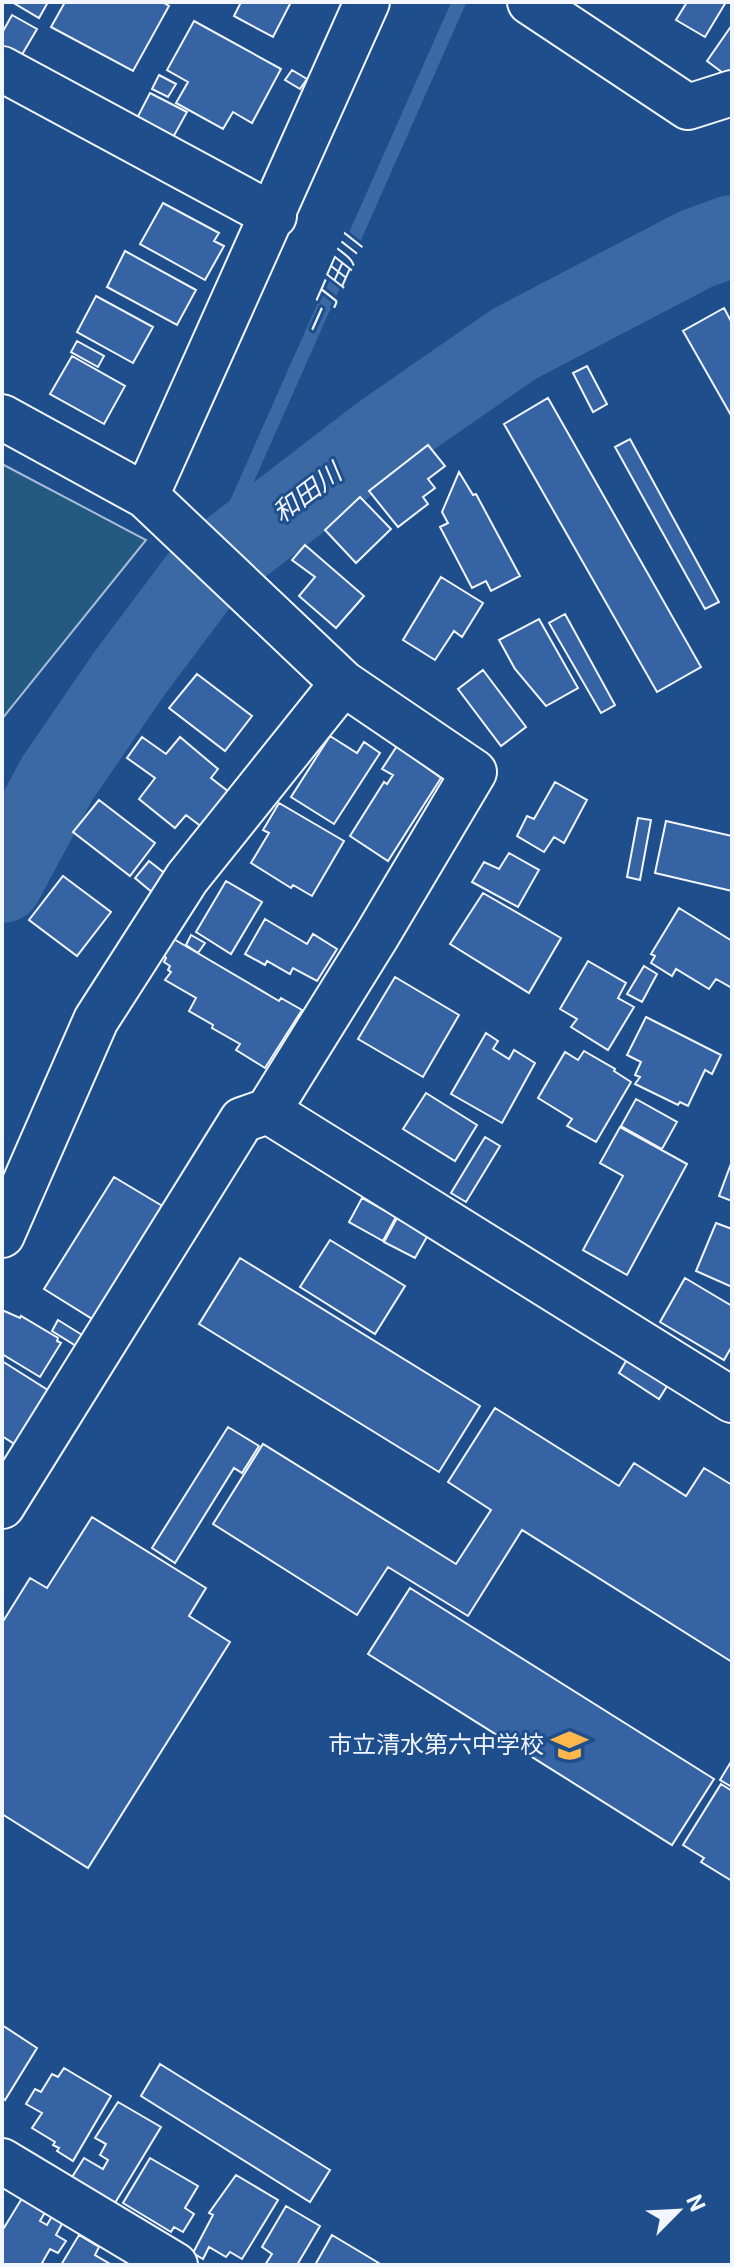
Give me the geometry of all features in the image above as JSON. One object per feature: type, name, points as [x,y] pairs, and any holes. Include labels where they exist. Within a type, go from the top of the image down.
[{"type":"street","points":[[146,496],[274,216],[367,2]]},
{"type":"street","points":[[530,2],[688,107],[732,93]]},
{"type":"street","points":[[2,69],[274,216]]},
{"type":"street","points":[[2,417],[146,496],[343,683],[474,772],[268,1111],[242,1120],[2,1506]]},
{"type":"street","points":[[2,1235],[96,1020],[187,878],[343,683]]},
{"type":"street","points":[[268,1111],[732,1400]]},
{"type":"street","points":[[2,2161],[175,2265]]},
{"type":"shaded area","points":[[2,464],[146,540],[2,719]]},
{"type":"building","points":[[12,2],[48,2],[39,18]]},
{"type":"building","points":[[65,2],[162,2],[169,6],[133,71],[51,27]]},
{"type":"building","points":[[241,2],[291,2],[273,37],[234,16]]},
{"type":"building","points":[[687,2],[726,2],[705,37],[676,20]]},
{"type":"building","points":[[12,15],[37,29],[20,58],[2,48],[2,33]]},
{"type":"building","points":[[194,21],[281,69],[252,123],[233,112],[223,129],[176,103],[188,82],[167,70]]},
{"type":"building","points":[[732,25],[732,78],[731,79],[707,61]]},
{"type":"building","points":[[292,70],[307,79],[300,89],[285,80]]},
{"type":"building","points":[[159,75],[176,84],[168,97],[152,89]]},
{"type":"building","points":[[150,93],[187,112],[171,141],[135,122]]},
{"type":"building","points":[[163,203],[219,233],[214,241],[224,246],[205,280],[140,244]]},
{"type":"building","points":[[125,251],[196,290],[177,325],[107,287]]},
{"type":"building","points":[[96,296],[153,327],[133,363],[77,332]]},
{"type":"building","points":[[724,308],[732,323],[732,417],[683,331]]},
{"type":"building","points":[[77,341],[104,356],[98,367],[71,352]]},
{"type":"building","points":[[72,356],[125,386],[104,424],[50,394]]},
{"type":"building","points":[[587,366],[607,404],[593,412],[573,373]]},
{"type":"building","points":[[548,398],[701,667],[657,692],[504,424]]},
{"type":"building","points":[[630,439],[719,602],[705,609],[615,447]]},
{"type":"building","points":[[428,445],[445,466],[428,479],[435,488],[423,497],[428,504],[398,527],[369,491]]},
{"type":"building","points":[[459,472],[473,495],[476,494],[520,576],[491,591],[486,581],[472,588],[440,527],[448,523],[442,512]]},
{"type":"building","points":[[360,497],[391,529],[356,563],[325,530]]},
{"type":"building","points":[[305,545],[364,596],[336,628],[299,596],[315,577],[292,560]]},
{"type":"building","points":[[441,577],[483,603],[462,637],[454,631],[435,660],[403,640]]},
{"type":"building","points":[[565,614],[615,705],[601,713],[549,623]]},
{"type":"building","points":[[539,619],[578,688],[546,706],[515,669],[499,640]]},
{"type":"building","points":[[483,670],[526,727],[501,746],[458,689]]},
{"type":"building","points":[[197,674],[252,716],[225,751],[169,708]]},
{"type":"building","points":[[330,736],[357,753],[364,742],[380,753],[334,824],[291,797]]},
{"type":"building","points":[[142,737],[166,754],[180,737],[218,769],[211,778],[229,792],[202,827],[186,815],[175,828],[139,799],[155,778],[127,758]]},
{"type":"building","points":[[397,746],[441,778],[388,861],[350,836],[384,782],[387,784],[393,775],[382,769]]},
{"type":"building","points":[[555,782],[587,800],[564,843],[554,837],[544,852],[517,836],[527,816],[534,819]]},
{"type":"building","points":[[99,800],[155,843],[130,876],[73,832]]},
{"type":"building","points":[[279,803],[344,841],[312,896],[293,885],[291,888],[251,863],[269,833],[263,830]]},
{"type":"building","points":[[638,818],[651,820],[640,880],[627,877]]},
{"type":"building","points":[[666,821],[732,836],[732,891],[655,873]]},
{"type":"building","points":[[509,853],[539,870],[518,907],[472,882],[484,862],[499,869]]},
{"type":"building","points":[[149,861],[167,875],[153,893],[135,878]]},
{"type":"building","points":[[63,876],[111,912],[77,956],[29,920]]},
{"type":"building","points":[[226,881],[262,902],[231,954],[196,932]]},
{"type":"building","points":[[483,893],[561,938],[529,993],[450,944]]},
{"type":"building","points":[[679,908],[732,941],[732,988],[716,979],[709,989],[676,969],[672,976],[651,963],[655,956],[651,954]]},
{"type":"building","points":[[265,919],[307,944],[313,934],[337,949],[317,981],[293,968],[290,974],[267,961],[265,965],[245,954]]},
{"type":"building","points":[[191,935],[205,943],[198,953],[186,945]]},
{"type":"building","points":[[172,938],[279,1001],[281,998],[302,1010],[265,1068],[236,1050],[240,1044],[189,1011],[196,998],[165,980],[171,972],[163,955]]},
{"type":"building","points":[[588,961],[626,983],[618,998],[634,1007],[608,1050],[571,1027],[577,1019],[560,1009]]},
{"type":"building","points":[[644,966],[657,974],[642,1002],[627,994]]},
{"type":"building","points":[[395,977],[459,1015],[423,1077],[358,1039]]},
{"type":"building","points":[[646,1017],[721,1055],[712,1074],[705,1070],[688,1106],[680,1102],[678,1105],[635,1084],[640,1077],[635,1075],[641,1062],[627,1055]]},
{"type":"building","points":[[486,1033],[498,1041],[493,1049],[509,1059],[514,1050],[535,1063],[502,1123],[451,1094]]},
{"type":"building","points":[[584,1051],[631,1082],[596,1142],[567,1126],[572,1119],[538,1098],[565,1052],[578,1060]]},
{"type":"building","points":[[426,1093],[477,1125],[455,1161],[403,1129]]},
{"type":"building","points":[[636,1099],[677,1122],[662,1149],[621,1126]]},
{"type":"building","points":[[620,1127],[687,1164],[627,1275],[583,1250],[623,1176],[600,1163]]},
{"type":"building","points":[[485,1137],[500,1146],[466,1202],[451,1193]]},
{"type":"building","points":[[732,1161],[732,1201],[719,1196]]},
{"type":"building","points":[[114,1177],[164,1207],[94,1320],[44,1289]]},
{"type":"building","points":[[362,1198],[396,1217],[383,1241],[349,1222]]},
{"type":"building","points":[[397,1218],[428,1235],[415,1258],[384,1242]]},
{"type":"building","points":[[716,1223],[732,1229],[732,1287],[696,1271]]},
{"type":"building","points":[[330,1240],[405,1286],[375,1334],[300,1287]]},
{"type":"building","points":[[240,1258],[480,1406],[439,1472],[199,1324]]},
{"type":"building","points":[[685,1278],[732,1306],[732,1346],[724,1360],[660,1322]]},
{"type":"building","points":[[2,1310],[21,1316],[58,1338],[57,1341],[61,1343],[40,1377],[2,1354]]},
{"type":"building","points":[[58,1320],[87,1338],[81,1349],[52,1331]]},
{"type":"building","points":[[629,1356],[669,1383],[659,1399],[619,1373]]},
{"type":"building","points":[[2,1361],[51,1392],[16,1445],[2,1436]]},
{"type":"building","points":[[495,1408],[619,1486],[634,1463],[686,1496],[704,1468],[732,1485],[732,1662],[522,1530],[468,1616],[388,1567],[357,1615],[213,1524],[263,1444],[456,1564],[491,1510],[448,1482]]},
{"type":"building","points":[[228,1427],[259,1446],[242,1473],[234,1468],[175,1563],[152,1548]]},
{"type":"building","points":[[92,1517],[206,1588],[189,1616],[230,1642],[88,1868],[2,1814],[2,1623],[30,1578],[47,1588]]},
{"type":"building","points":[[410,1588],[714,1779],[672,1845],[368,1654]]},
{"type":"building","points":[[732,1760],[732,1787],[720,1780]]},
{"type":"building","points":[[721,1784],[732,1791],[732,1881],[701,1862],[704,1858],[683,1845]]},
{"type":"building","points":[[2,2025],[37,2048],[5,2100],[2,2098]]},
{"type":"building","points":[[160,2064],[330,2170],[310,2202],[141,2096]]},
{"type":"building","points":[[64,2068],[111,2096],[73,2161],[57,2151],[59,2148],[53,2145],[55,2142],[32,2128],[42,2113],[26,2104],[35,2089],[41,2092],[52,2074],[58,2077]]},
{"type":"building","points":[[118,2102],[161,2127],[112,2208],[69,2182],[84,2158],[103,2169],[108,2160],[100,2155],[106,2144],[95,2138]]},
{"type":"building","points":[[150,2158],[198,2186],[185,2208],[194,2214],[183,2232],[174,2227],[171,2232],[123,2203]]},
{"type":"building","points":[[236,2175],[278,2200],[242,2259],[230,2252],[226,2257],[209,2247],[203,2259],[193,2253],[213,2215],[209,2213]]},
{"type":"building","points":[[24,2195],[47,2209],[40,2221],[47,2225],[52,2216],[63,2222],[56,2235],[66,2241],[58,2253],[50,2249],[42,2263],[46,2265],[2,2265],[2,2231]]},
{"type":"building","points":[[286,2206],[320,2226],[297,2265],[265,2265],[272,2254],[262,2247]]},
{"type":"building","points":[[79,2235],[99,2247],[95,2255],[112,2265],[61,2265]]},
{"type":"building","points":[[332,2235],[382,2265],[315,2265]]},
{"type":"waterway","name":"一丁田川","points":[[214,554],[459,2]]},
{"type":"waterway","name":"和田川","points":[[2,882],[57,779],[129,674],[207,570],[380,437],[514,344],[696,249],[732,236]]},
{"type":"place","name":"市立清水第六中学校","points":[[570,1745]]}]
